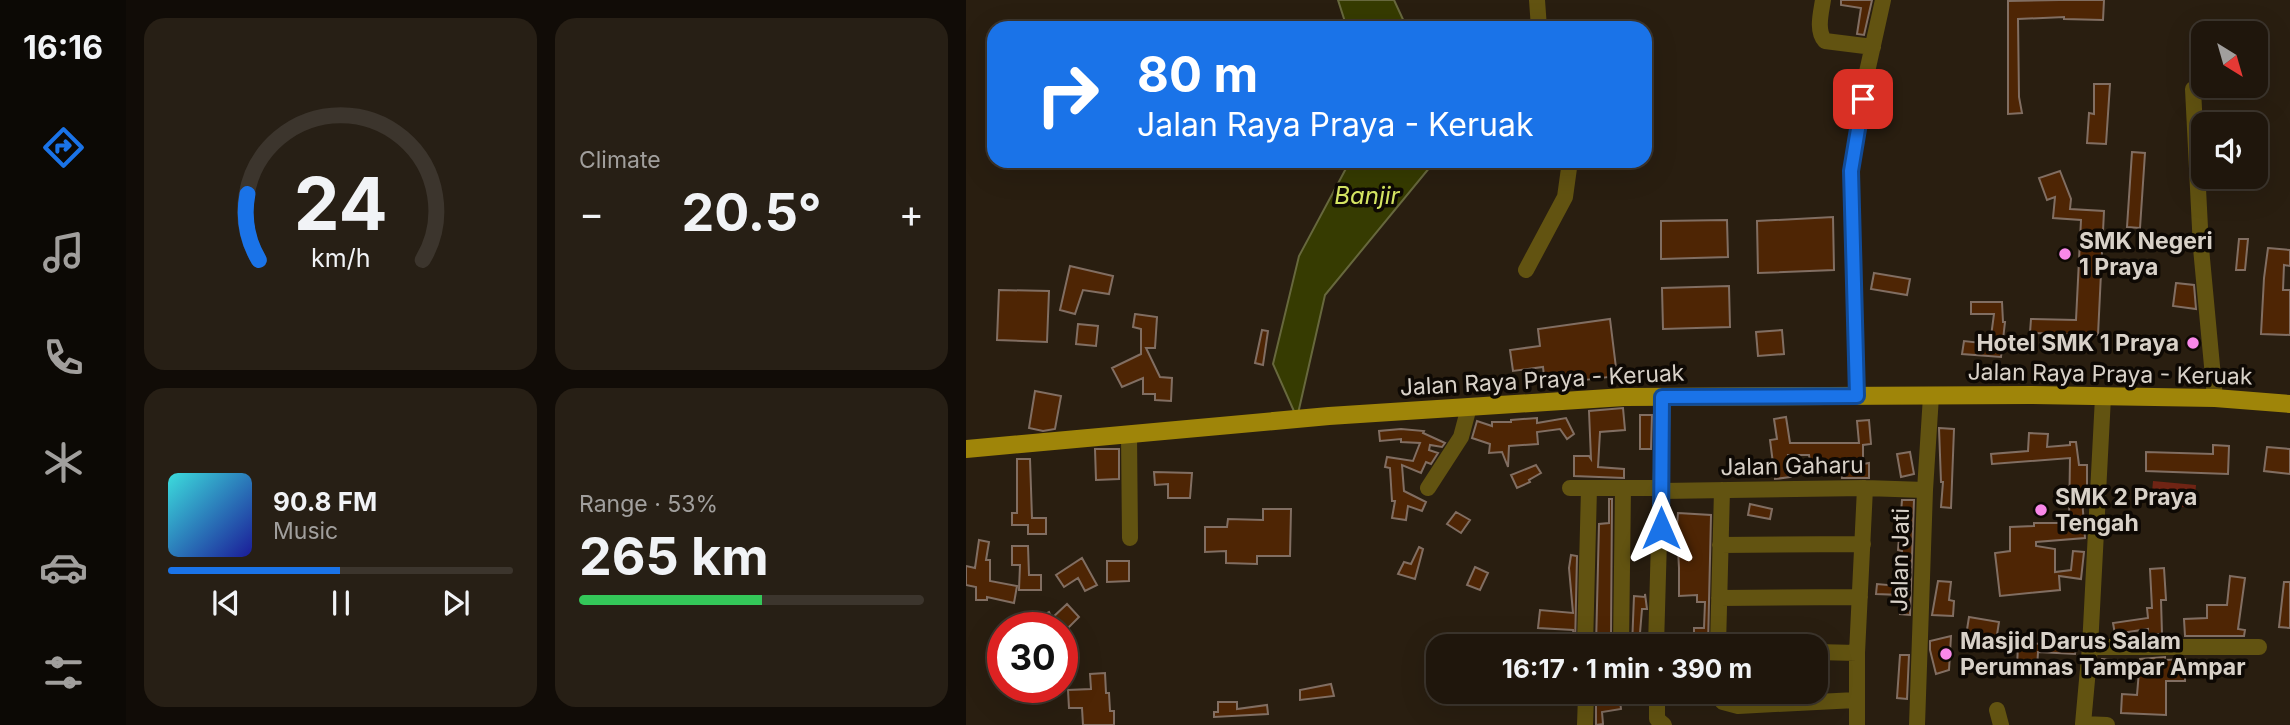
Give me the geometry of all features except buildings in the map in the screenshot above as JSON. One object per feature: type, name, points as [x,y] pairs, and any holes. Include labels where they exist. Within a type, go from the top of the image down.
[{"type":"main road","name":"Jalan Raya Praya - Keruak","points":[[966,449],[1329,416],[1569,400],[1931,396],[2215,398],[2290,404]]},
{"type":"street","points":[[1537,0],[1538,21]]},
{"type":"street","points":[[1823,0],[1820,30],[1825,41],[1874,47]]},
{"type":"street","points":[[1857,396],[1851,171],[1867,72],[1883,0]]},
{"type":"street","points":[[2194,98],[2202,248],[2215,398]]},
{"type":"street","points":[[1526,270],[1565,197],[1569,168]]},
{"type":"street","name":"Jalan Jati","points":[[1917,725],[1931,396]]},
{"type":"street","points":[[1656,634],[1662,397]]},
{"type":"street","points":[[2103,397],[2090,647],[2081,725],[2107,725]]},
{"type":"street","points":[[1428,488],[1460,440],[1469,407]]},
{"type":"street","points":[[1129,434],[1130,538]]},
{"type":"street","name":"Jalan Gaharu","points":[[1570,488],[1925,490]]},
{"type":"street","points":[[1585,634],[1589,488]]},
{"type":"street","points":[[1621,634],[1623,488]]},
{"type":"street","points":[[1857,725],[1857,653],[1865,488]]},
{"type":"street","points":[[1718,634],[1723,490]]},
{"type":"street","points":[[1720,545],[1863,544]]},
{"type":"street","points":[[1719,598],[1860,597]]},
{"type":"street","points":[[2090,647],[2259,648]]},
{"type":"street","points":[[1828,652],[1857,653]]},
{"type":"street","points":[[1828,701],[1856,700]]},
{"type":"street","points":[[1585,725],[1586,704]]},
{"type":"street","points":[[1657,704],[1657,719],[1664,725]]},
{"type":"street","points":[[1730,704],[1777,704]]},
{"type":"shaded area","points":[[2153,481],[2196,485],[2194,508],[2151,504]]},
{"type":"water","points":[[1338,0],[1394,0],[1404,21],[1345,21]]},
{"type":"water","name":"Banjir","points":[[1346,168],[1429,168],[1325,295],[1297,418],[1273,364],[1299,256]]},
{"type":"place","name":"SMK Negeri 1 Praya","points":[[2065,254]]},
{"type":"place","name":"Hotel SMK 1 Praya","points":[[2193,343]]},
{"type":"place","name":"SMK 2 Praya Tengah","points":[[2041,510]]},
{"type":"place","name":"Masjid Darus Salam Perumnas Tampar Ampar","points":[[1946,654]]},
{"type":"route","points":[[1661,528],[1662,397],[1857,396],[1851,171],[1863,99]]}]
